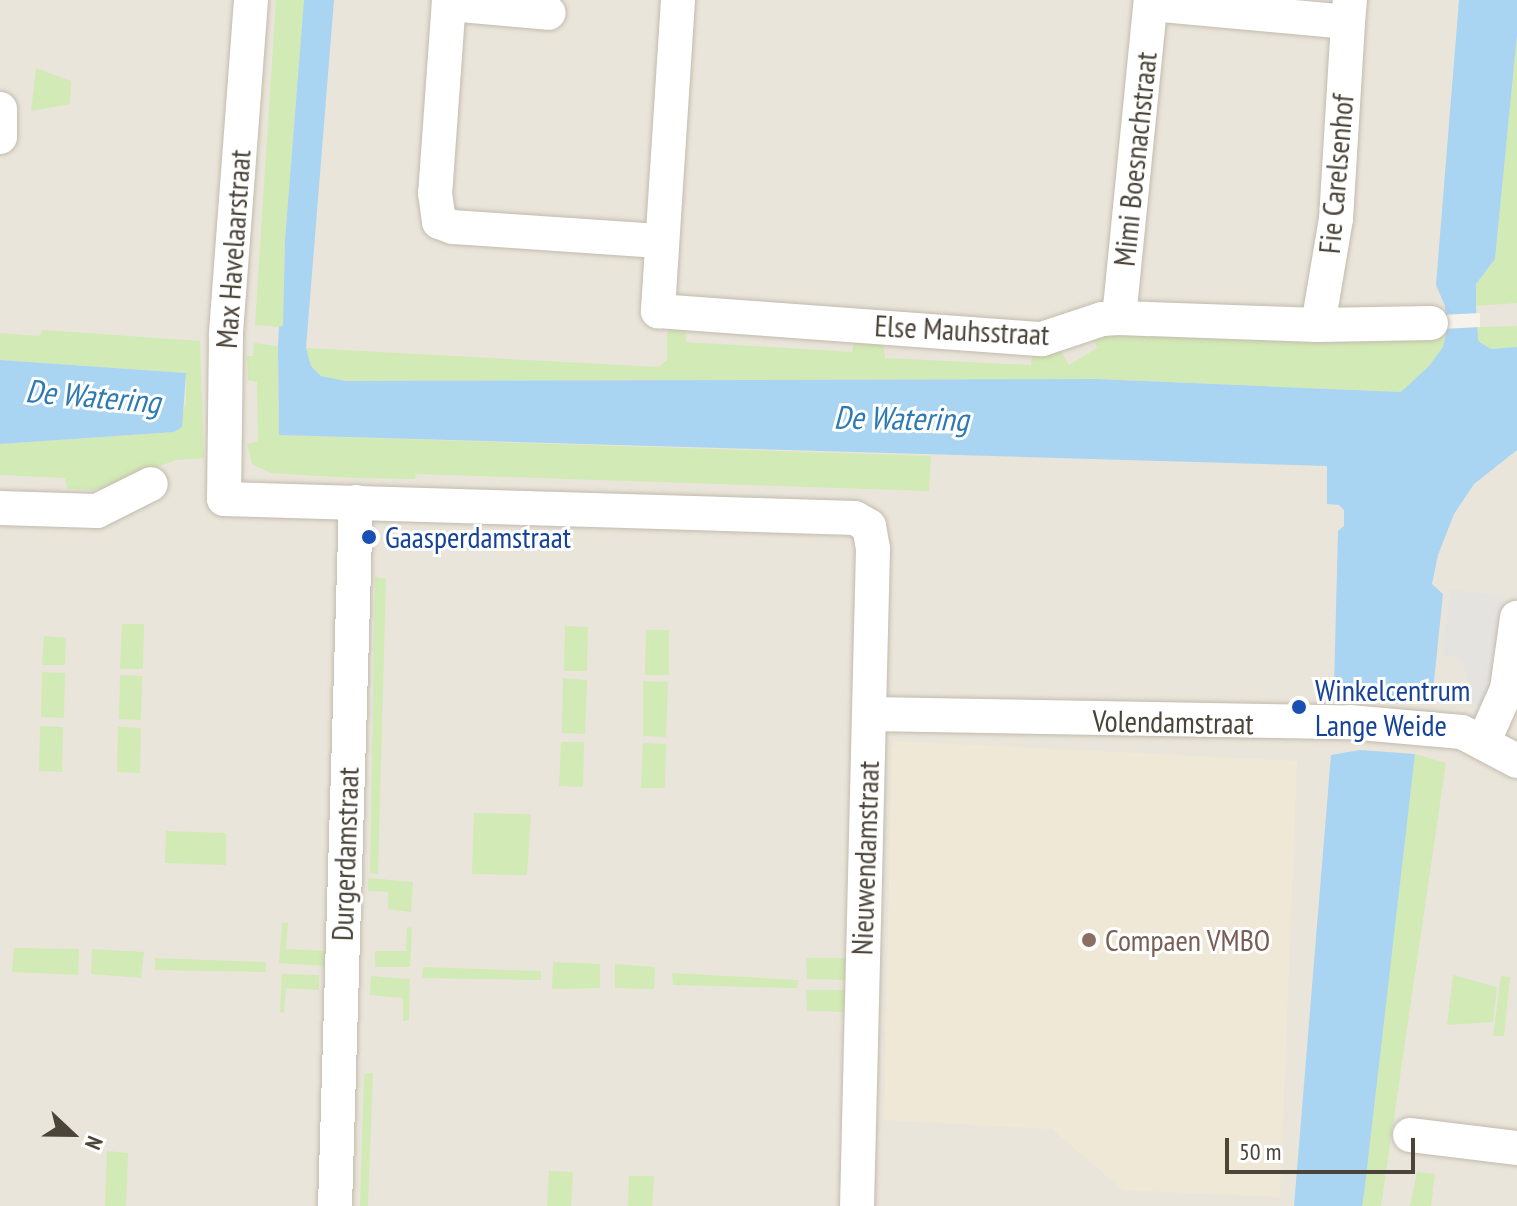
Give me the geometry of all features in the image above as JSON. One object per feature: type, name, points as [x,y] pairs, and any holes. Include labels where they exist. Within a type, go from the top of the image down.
[{"type":"street","name":"Max Havelaarstraat","points":[[251,0],[226,336],[224,499],[356,502]]},
{"type":"street","points":[[549,13],[449,2],[435,193],[439,222],[453,227],[661,241],[678,0]]},
{"type":"street","points":[[1151,2],[1349,11]]},
{"type":"street","name":"Mimi Boesnachstraat","points":[[1119,318],[1151,2]]},
{"type":"street","name":"Fie Carelsenhof","points":[[1318,325],[1336,219],[1349,11]]},
{"type":"street","points":[[0,109],[0,137]]},
{"type":"street","name":"Else Mauhsstraat","points":[[661,241],[658,311],[1042,339],[1102,319],[1119,318],[1318,325],[1431,323]]},
{"type":"street","points":[[0,508],[97,511],[151,484]]},
{"type":"street","name":"Nieuwendamstraat","points":[[356,502],[855,518],[869,526],[873,549],[857,1206]]},
{"type":"street","name":"Durgerdamstraat","points":[[335,1206],[356,502]]},
{"type":"street","points":[[1483,743],[1507,689],[1517,618]]},
{"type":"street","name":"Volendamstraat","points":[[870,714],[1323,724],[1350,722],[1462,732],[1517,761]]},
{"type":"street","points":[[1410,1135],[1517,1148]]},
{"type":"shaded area","points":[[0,0],[1517,0],[1517,1206],[0,1206]]},
{"type":"shaded area","points":[[1450,589],[1505,597],[1494,675],[1482,707],[1464,700],[1470,682],[1459,657],[1442,656]]},
{"type":"shaded area","name":"Compaen VMBO","points":[[892,741],[1297,761],[1280,1197],[1123,1190],[1052,1129],[884,1120]]},
{"type":"green space","points":[[276,0],[304,0],[285,240],[283,326],[279,327],[255,325]]},
{"type":"green space","points":[[1517,35],[1517,303],[1476,306],[1476,284],[1495,259]]},
{"type":"green space","points":[[36,68],[71,81],[70,104],[31,111]]},
{"type":"green space","points":[[685,323],[686,342],[852,352],[855,339],[883,340],[885,358],[1031,365],[1033,347],[1059,348],[1069,365],[1097,348],[1092,333],[1272,340],[1446,333],[1443,347],[1429,366],[1402,392],[1097,379],[346,381],[321,376],[311,366],[306,348],[658,367],[667,360],[667,333],[673,326]]},
{"type":"green space","points":[[1517,326],[1517,347],[1491,349],[1478,341],[1475,327]]},
{"type":"green space","points":[[43,330],[200,341],[204,458],[176,460],[95,490],[67,489],[65,478],[0,475],[0,444],[174,432],[186,404],[186,373],[0,360],[0,333],[39,336]]},
{"type":"green space","points":[[254,343],[278,346],[279,435],[931,456],[929,491],[416,474],[415,479],[271,473],[252,464],[247,444],[258,441],[257,382],[248,380],[247,356],[253,356]]},
{"type":"green space","points":[[375,577],[386,579],[378,874],[370,873]]},
{"type":"green space","points":[[122,624],[144,624],[143,669],[120,669]]},
{"type":"green space","points":[[565,626],[588,627],[587,671],[564,671]]},
{"type":"green space","points":[[646,630],[669,630],[669,675],[645,675]]},
{"type":"green space","points":[[44,636],[66,638],[65,665],[42,665]]},
{"type":"green space","points":[[42,672],[65,673],[64,718],[41,717]]},
{"type":"green space","points":[[120,675],[142,676],[141,720],[119,719]]},
{"type":"green space","points":[[563,678],[587,680],[585,734],[562,733]]},
{"type":"green space","points":[[643,681],[668,682],[666,737],[643,736]]},
{"type":"green space","points":[[40,726],[63,727],[62,772],[39,771]]},
{"type":"green space","points":[[118,727],[141,728],[140,773],[117,772]]},
{"type":"green space","points":[[561,742],[584,742],[583,787],[559,786]]},
{"type":"green space","points":[[643,743],[666,744],[665,788],[641,788]]},
{"type":"green space","points":[[1415,754],[1446,763],[1381,1206],[1362,1206]]},
{"type":"green space","points":[[474,813],[531,814],[527,875],[472,874]]},
{"type":"green space","points":[[166,831],[226,833],[226,865],[165,863]]},
{"type":"green space","points":[[368,878],[413,882],[411,912],[388,909],[388,892],[368,891]]},
{"type":"green space","points":[[288,922],[286,949],[327,951],[325,966],[279,963],[282,923]]},
{"type":"green space","points":[[412,927],[410,967],[375,967],[375,951],[406,951],[407,928]]},
{"type":"green space","points":[[14,948],[79,949],[78,975],[12,972]]},
{"type":"green space","points":[[92,949],[144,952],[141,978],[91,974]]},
{"type":"green space","points":[[155,958],[266,962],[266,972],[155,970]]},
{"type":"green space","points":[[806,958],[850,958],[850,980],[807,979]]},
{"type":"green space","points":[[553,962],[600,964],[600,988],[552,989]]},
{"type":"green space","points":[[615,964],[655,967],[654,989],[615,988]]},
{"type":"green space","points":[[423,967],[541,971],[541,980],[422,978]]},
{"type":"green space","points":[[672,973],[798,980],[797,988],[673,985]]},
{"type":"green space","points":[[282,974],[319,975],[319,990],[286,988],[284,1013],[280,1012]]},
{"type":"green space","points":[[1453,975],[1497,987],[1493,1022],[1447,1025]]},
{"type":"green space","points":[[371,976],[410,979],[409,1020],[403,1021],[403,998],[370,995]]},
{"type":"green space","points":[[1501,976],[1510,977],[1504,1036],[1493,1036]]},
{"type":"green space","points":[[806,990],[851,990],[850,1012],[807,1011]]},
{"type":"green space","points":[[373,1073],[368,1206],[360,1206],[364,1074]]},
{"type":"green space","points":[[107,1151],[128,1153],[126,1206],[105,1206]]},
{"type":"green space","points":[[549,1171],[573,1172],[571,1206],[547,1206]]},
{"type":"green space","points":[[1417,1172],[1435,1174],[1431,1206],[1410,1206]]},
{"type":"green space","points":[[629,1176],[654,1176],[652,1206],[628,1206]]},
{"type":"water","name":"De Watering","points":[[304,0],[334,0],[306,348],[311,366],[321,376],[346,381],[1097,379],[1401,392],[1429,366],[1443,347],[1446,334],[1445,306],[1436,285],[1459,0],[1517,0],[1517,35],[1495,259],[1476,284],[1476,306],[1478,341],[1491,349],[1517,347],[1517,450],[1474,484],[1454,514],[1438,555],[1432,584],[1443,594],[1433,691],[1407,701],[1364,699],[1334,687],[1338,531],[1344,526],[1344,510],[1339,505],[1327,504],[1327,466],[279,435],[279,327],[283,326],[285,240]]},
{"type":"water","name":"De Watering","points":[[0,360],[186,373],[182,427],[174,432],[0,444]]},
{"type":"water","points":[[1360,750],[1415,754],[1364,1194],[1362,1206],[1294,1206],[1331,755]]},
{"type":"pier","points":[[1480,313],[1480,327],[1442,329],[1441,315]]},
{"type":"place","name":"Gaasperdamstraat","points":[[369,537]]},
{"type":"place","name":"Winkelcentrum Lange Weide","points":[[1299,707]]},
{"type":"place","name":"Compaen VMBO","points":[[1089,940]]}]
